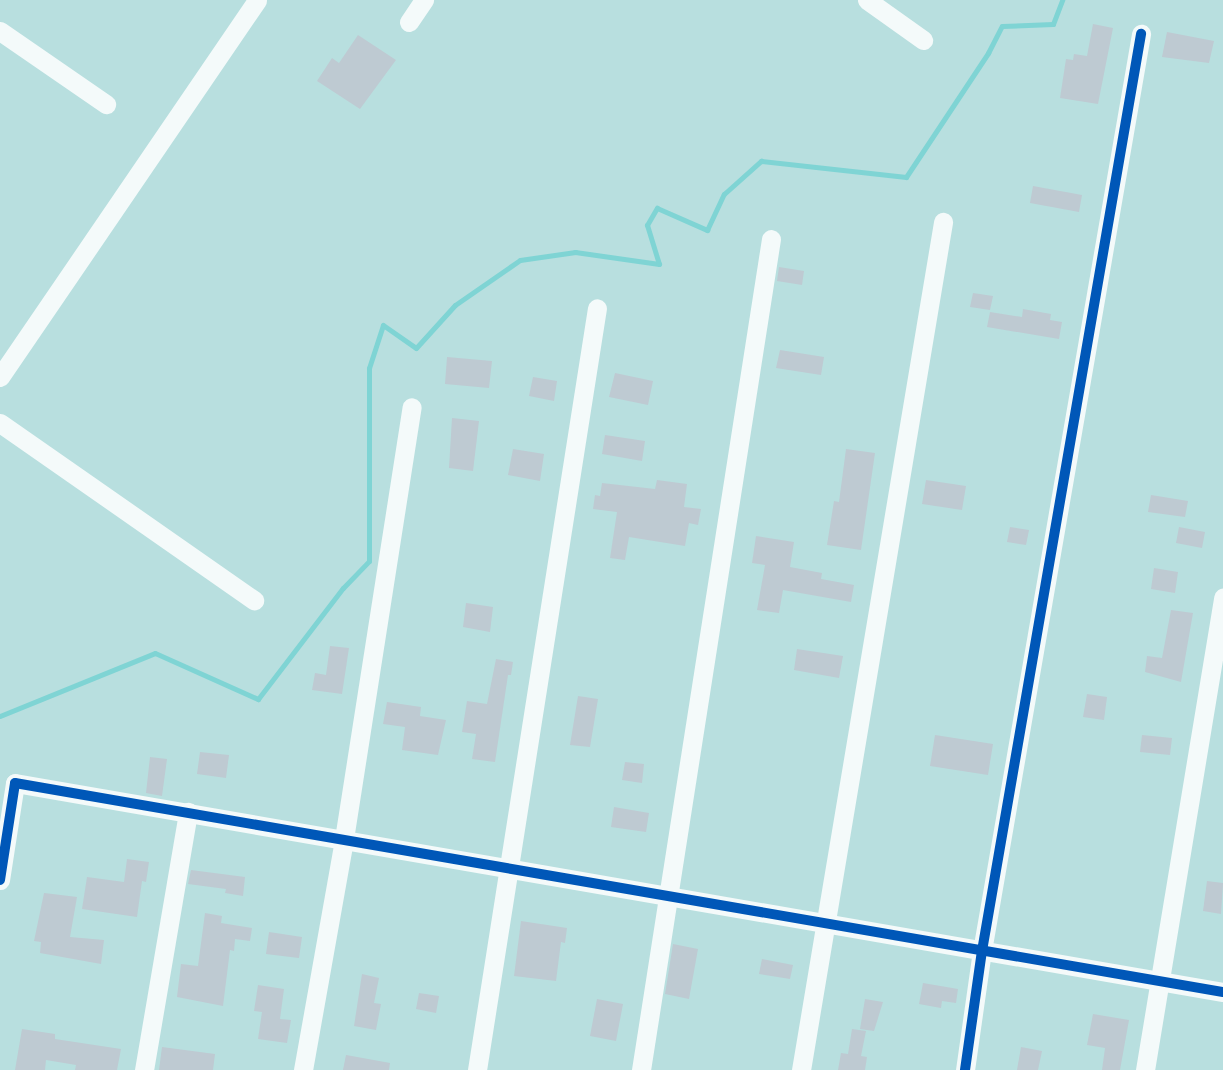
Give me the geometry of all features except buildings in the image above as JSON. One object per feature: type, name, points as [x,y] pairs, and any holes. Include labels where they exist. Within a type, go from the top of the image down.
[{"type":"street","points":[[0,377],[257,0]]},
{"type":"street","points":[[409,22],[424,0]]},
{"type":"street","points":[[867,0],[923,40]]},
{"type":"street","points":[[0,31],[106,104]]},
{"type":"street","points":[[965,1070],[982,951],[1141,34]]},
{"type":"street","points":[[801,1070],[943,222]]},
{"type":"street","points":[[641,1070],[771,239]]},
{"type":"street","points":[[477,1070],[597,308]]},
{"type":"street","points":[[303,1070],[344,839],[412,407]]},
{"type":"street","points":[[0,423],[254,600]]},
{"type":"street","points":[[1145,1070],[1223,597]]},
{"type":"street","points":[[0,880],[15,783],[1223,992]]},
{"type":"street","points":[[144,1070],[188,813]]},
{"type":"waterway","points":[[0,716],[155,653],[258,699],[343,588],[369,561],[369,368],[383,325],[416,348],[455,305],[520,260],[575,252],[659,264],[647,225],[657,208],[707,230],[724,194],[761,161],[906,177],[988,53],[1002,26],[1053,24],[1062,0]]},
{"type":"cycle path","points":[[965,1070],[982,951],[1141,34]]},
{"type":"cycle path","points":[[0,880],[15,783],[1223,992]]}]
